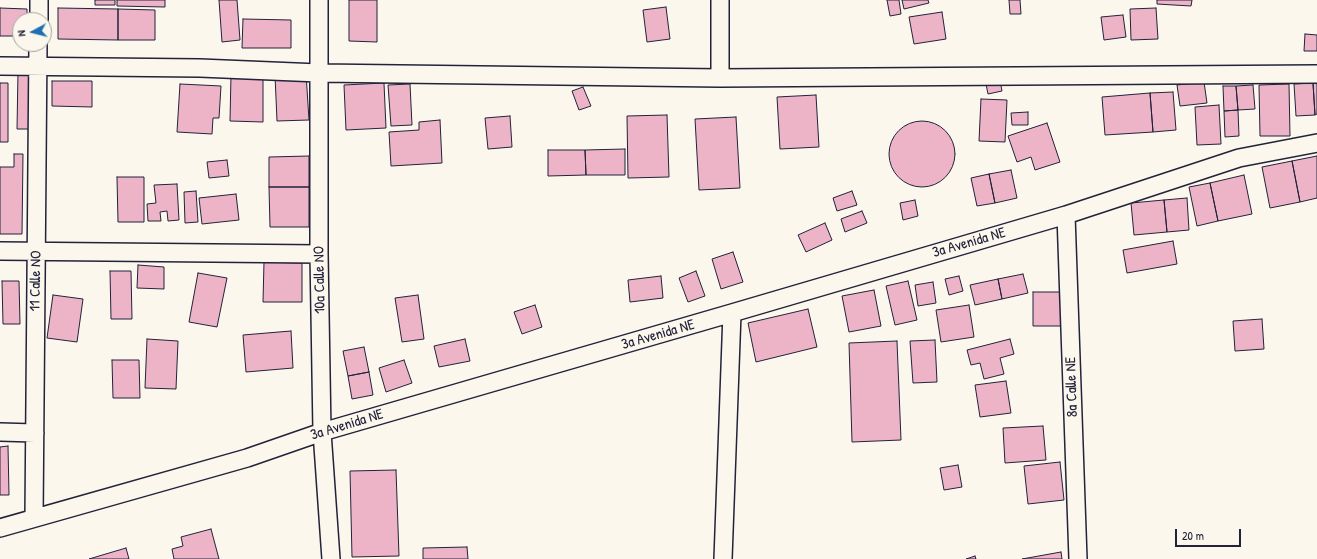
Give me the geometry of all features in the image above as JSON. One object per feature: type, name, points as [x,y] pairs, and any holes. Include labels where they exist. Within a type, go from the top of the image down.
[{"type":"street","points":[[39,0],[39,12]]},
{"type":"street","name":"10a Calle NO","points":[[319,0],[319,254],[322,432],[331,559]]},
{"type":"street","points":[[720,0],[720,78]]},
{"type":"street","name":"11 Calle NO","points":[[34,518],[38,52]]},
{"type":"street","points":[[0,66],[200,68],[319,73],[720,78],[1317,74]]},
{"type":"street","name":"3a Avenida NE","points":[[0,528],[248,458],[322,432],[1066,214],[1239,158],[1317,143]]},
{"type":"street","name":"8a Calle NE","points":[[1066,214],[1078,559]]},
{"type":"street","points":[[0,251],[319,254]]},
{"type":"street","points":[[723,559],[732,313]]},
{"type":"street","points":[[0,432],[35,433]]},
{"type":"building","points":[[95,0],[115,0],[115,5],[95,5]]},
{"type":"building","points":[[117,0],[165,0],[165,7],[117,6]]},
{"type":"building","points":[[219,0],[237,0],[240,40],[222,42]]},
{"type":"building","points":[[349,0],[377,0],[377,42],[349,41]]},
{"type":"building","points":[[887,0],[899,0],[901,14],[890,16]]},
{"type":"building","points":[[902,0],[928,0],[929,3],[904,9]]},
{"type":"building","points":[[1009,0],[1020,0],[1021,14],[1010,14]]},
{"type":"building","points":[[1157,0],[1192,0],[1191,6],[1157,4]]},
{"type":"building","points":[[666,7],[670,39],[647,42],[643,10]]},
{"type":"building","points":[[0,8],[27,9],[27,12],[12,12],[12,36],[0,36]]},
{"type":"building","points":[[58,8],[118,9],[118,40],[58,39]]},
{"type":"building","points":[[1156,8],[1158,39],[1131,40],[1130,9]]},
{"type":"building","points":[[118,9],[155,10],[155,40],[118,40]]},
{"type":"building","points":[[942,12],[946,39],[914,44],[909,17]]},
{"type":"building","points":[[1123,15],[1126,37],[1104,40],[1101,17]]},
{"type":"building","points":[[243,19],[291,20],[291,48],[242,48]]},
{"type":"building","points":[[1305,34],[1317,35],[1317,51],[1304,51]]},
{"type":"building","points":[[18,72],[32,72],[32,129],[17,129]]},
{"type":"building","points":[[306,73],[309,120],[277,121],[275,75]]},
{"type":"building","points":[[231,75],[263,76],[263,122],[230,121]]},
{"type":"building","points":[[999,75],[1002,91],[988,94],[985,79]]},
{"type":"building","points":[[52,81],[92,81],[92,107],[52,106]]},
{"type":"building","points":[[1204,82],[1207,103],[1180,106],[1177,85]]},
{"type":"building","points":[[0,83],[8,83],[8,142],[0,142]]},
{"type":"building","points":[[384,83],[386,128],[346,130],[344,85]]},
{"type":"building","points":[[1313,83],[1315,115],[1296,116],[1294,84]]},
{"type":"building","points":[[1313,83],[1317,83],[1317,114],[1315,115]]},
{"type":"building","points":[[180,84],[221,86],[219,118],[213,118],[212,134],[177,132]]},
{"type":"building","points":[[410,84],[412,125],[391,126],[388,85]]},
{"type":"building","points":[[1289,84],[1290,136],[1260,136],[1259,85]]},
{"type":"building","points":[[1253,85],[1255,109],[1238,110],[1236,86]]},
{"type":"building","points":[[1223,86],[1236,86],[1238,110],[1224,111]]},
{"type":"building","points":[[583,87],[591,106],[579,110],[572,91]]},
{"type":"building","points":[[1173,92],[1176,130],[1153,132],[1150,93]]},
{"type":"building","points":[[1150,93],[1153,132],[1105,135],[1102,97]]},
{"type":"building","points":[[816,95],[819,147],[780,149],[777,97]]},
{"type":"building","points":[[981,99],[1007,100],[1005,142],[979,141]]},
{"type":"building","points":[[1219,105],[1221,144],[1197,145],[1195,107]]},
{"type":"building","points":[[1238,110],[1239,136],[1225,137],[1224,111]]},
{"type":"building","points":[[1028,112],[1028,125],[1012,125],[1011,113]]},
{"type":"building","points":[[667,115],[669,177],[628,178],[627,116]]},
{"type":"building","points":[[510,116],[512,147],[488,149],[485,118]]},
{"type":"building","points":[[736,117],[740,188],[699,190],[695,119]]},
{"type":"building","points":[[440,120],[442,163],[391,166],[389,132],[419,130],[419,122]]},
{"type":"building","points":[[915,121],[929,121],[941,126],[950,135],[955,147],[953,167],[946,178],[929,187],[915,187],[903,182],[894,173],[889,161],[889,147],[894,135],[903,126]]},
{"type":"building","points":[[1047,123],[1060,162],[1035,170],[1031,157],[1017,162],[1008,136]]},
{"type":"building","points":[[625,149],[625,175],[586,175],[585,150]]},
{"type":"building","points":[[548,150],[585,150],[586,175],[548,176]]},
{"type":"building","points":[[14,154],[23,154],[22,234],[0,234],[0,167],[14,167]]},
{"type":"building","points":[[309,156],[309,187],[269,187],[269,157]]},
{"type":"building","points":[[1317,156],[1317,198],[1300,202],[1292,161]]},
{"type":"building","points":[[227,160],[229,176],[209,178],[207,162]]},
{"type":"building","points":[[1292,161],[1300,202],[1270,208],[1262,167]]},
{"type":"building","points":[[1011,170],[1017,198],[995,203],[989,174]]},
{"type":"building","points":[[989,174],[995,203],[977,206],[971,178]]},
{"type":"building","points":[[1244,175],[1252,214],[1218,221],[1210,183]]},
{"type":"building","points":[[117,177],[144,177],[144,222],[118,222]]},
{"type":"building","points":[[1210,183],[1218,221],[1197,226],[1189,187]]},
{"type":"building","points":[[177,184],[179,220],[168,221],[167,211],[160,212],[161,221],[148,221],[147,204],[156,203],[154,185]]},
{"type":"building","points":[[269,187],[309,187],[309,227],[270,227]]},
{"type":"building","points":[[196,191],[198,222],[185,223],[184,192]]},
{"type":"building","points":[[852,191],[857,205],[837,211],[833,198]]},
{"type":"building","points":[[236,194],[239,220],[202,224],[199,198]]},
{"type":"building","points":[[1187,198],[1189,230],[1167,232],[1164,200]]},
{"type":"building","points":[[915,200],[918,216],[903,220],[900,203]]},
{"type":"building","points":[[1164,200],[1167,232],[1134,235],[1131,203]]},
{"type":"building","points":[[862,211],[867,223],[845,232],[841,219]]},
{"type":"building","points":[[825,223],[832,240],[806,252],[798,235]]},
{"type":"building","points":[[1173,241],[1177,264],[1127,273],[1123,250]]},
{"type":"building","points":[[733,252],[743,282],[721,289],[712,259]]},
{"type":"building","points":[[264,262],[302,263],[302,302],[263,302]]},
{"type":"building","points":[[138,265],[164,267],[164,289],[137,288]]},
{"type":"building","points":[[110,271],[131,271],[132,319],[111,319]]},
{"type":"building","points":[[696,271],[705,296],[688,302],[679,278]]},
{"type":"building","points":[[198,273],[227,278],[217,327],[189,322]]},
{"type":"building","points":[[1023,274],[1028,293],[1002,299],[998,279]]},
{"type":"building","points":[[661,276],[663,298],[630,302],[628,280]]},
{"type":"building","points":[[959,276],[963,291],[949,295],[945,279]]},
{"type":"building","points":[[998,279],[1002,299],[975,305],[970,285]]},
{"type":"building","points":[[2,281],[19,281],[20,324],[3,324]]},
{"type":"building","points":[[908,281],[917,320],[895,325],[886,286]]},
{"type":"building","points":[[933,282],[936,303],[918,306],[915,285]]},
{"type":"building","points":[[874,290],[881,326],[849,332],[842,296]]},
{"type":"building","points":[[1033,292],[1062,292],[1063,326],[1033,326]]},
{"type":"building","points":[[53,295],[83,299],[77,342],[47,338]]},
{"type":"building","points":[[418,295],[424,339],[402,342],[395,298]]},
{"type":"building","points":[[535,305],[542,327],[522,334],[514,312]]},
{"type":"building","points":[[969,305],[974,337],[941,342],[936,310]]},
{"type":"building","points":[[808,309],[817,347],[756,362],[748,323]]},
{"type":"building","points":[[1262,319],[1264,349],[1235,351],[1233,321]]},
{"type":"building","points":[[291,331],[293,368],[246,372],[243,335]]},
{"type":"building","points":[[147,339],[178,341],[176,389],[145,388]]},
{"type":"building","points":[[465,339],[470,361],[439,367],[434,346]]},
{"type":"building","points":[[1010,339],[1014,354],[1000,358],[1004,374],[984,379],[980,363],[971,365],[967,350]]},
{"type":"building","points":[[935,340],[937,382],[913,383],[910,341]]},
{"type":"building","points":[[897,341],[901,440],[852,442],[849,343]]},
{"type":"building","points":[[364,347],[369,372],[348,376],[343,351]]},
{"type":"building","points":[[112,360],[139,360],[140,398],[113,398]]},
{"type":"building","points":[[404,360],[412,383],[386,392],[379,368]]},
{"type":"building","points":[[369,372],[373,395],[352,399],[348,376]]},
{"type":"building","points":[[1006,381],[1011,413],[980,417],[975,385]]},
{"type":"building","points":[[1043,426],[1046,460],[1005,463],[1003,428]]},
{"type":"building","points":[[8,446],[9,495],[0,495],[0,447]]},
{"type":"building","points":[[1060,462],[1064,500],[1028,504],[1024,466]]},
{"type":"building","points":[[958,465],[962,487],[944,490],[940,468]]},
{"type":"building","points":[[396,470],[399,556],[352,557],[350,471]]},
{"type":"building","points":[[211,529],[219,559],[174,559],[172,549],[183,546],[181,537]]},
{"type":"building","points":[[467,547],[468,559],[423,559],[423,548]]},
{"type":"building","points":[[126,548],[129,559],[89,559]]},
{"type":"building","points":[[1061,552],[1062,559],[1022,559]]},
{"type":"building","points":[[975,556],[976,559],[966,559]]}]
